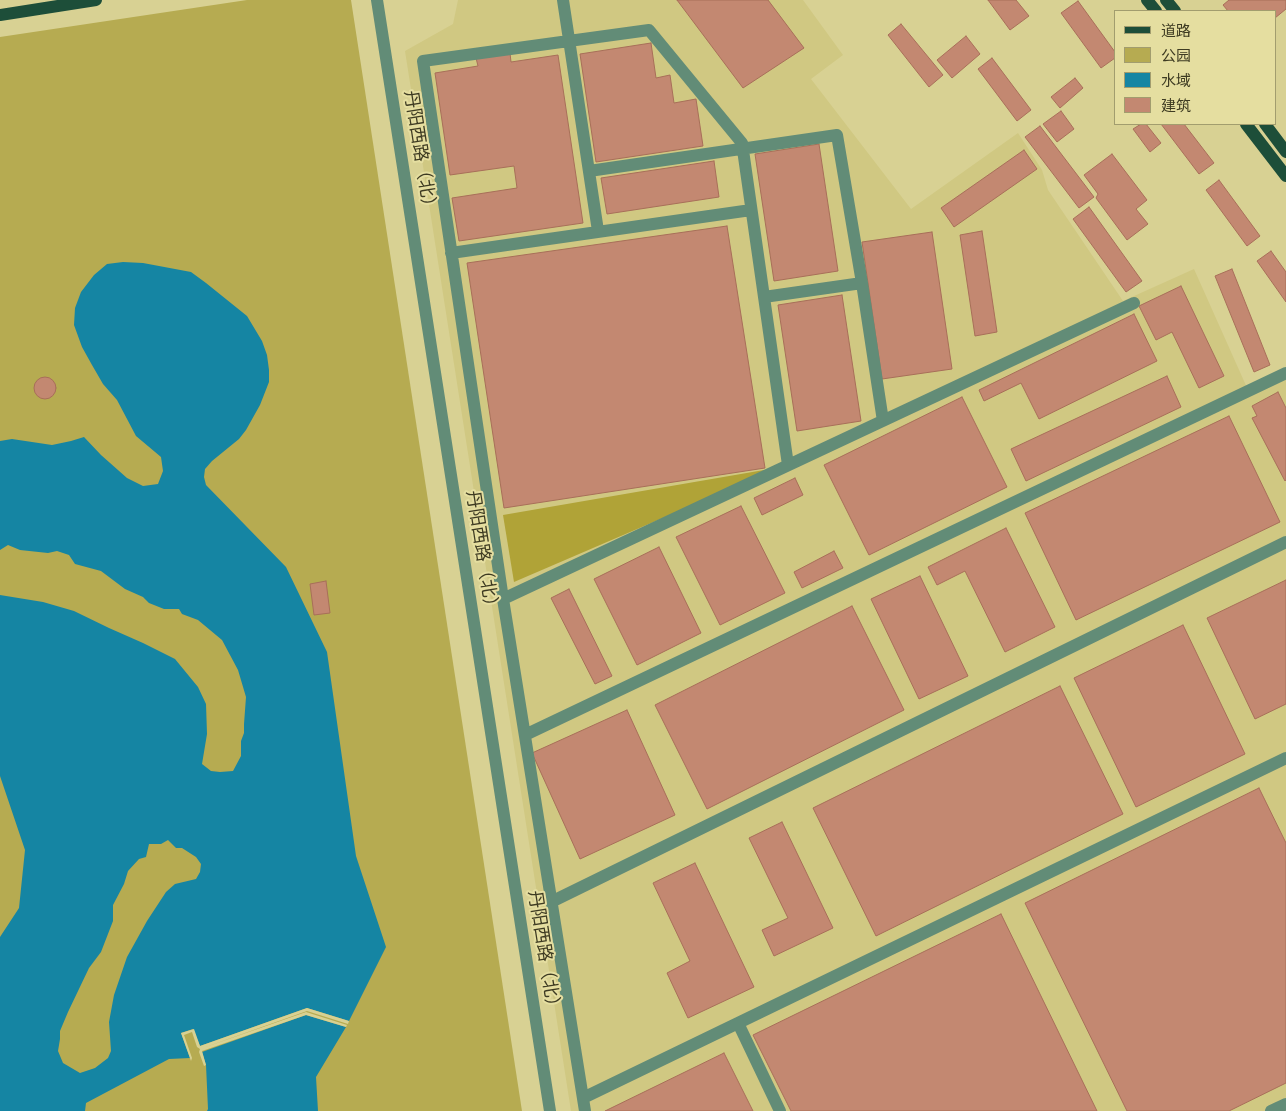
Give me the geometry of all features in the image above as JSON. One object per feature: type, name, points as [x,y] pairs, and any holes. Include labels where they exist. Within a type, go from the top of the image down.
[{"type":"main road","points":[[0,15],[96,0]]},
{"type":"main road","points":[[1147,0],[1155,10]]},
{"type":"main road","points":[[1166,0],[1174,10]]},
{"type":"main road","points":[[1247,125],[1286,176]]},
{"type":"main road","points":[[1265,125],[1286,152]]},
{"type":"street","name":"丹阳西路（北）","points":[[377,0],[550,1111]]},
{"type":"street","points":[[563,0],[598,231]]},
{"type":"street","points":[[788,465],[742,143],[649,30],[423,61],[503,599],[584,1105],[738,1023],[1286,758]]},
{"type":"street","points":[[589,171],[837,135],[883,420]]},
{"type":"street","points":[[451,253],[751,210]]},
{"type":"street","points":[[764,297],[862,283]]},
{"type":"street","points":[[503,599],[1134,303]]},
{"type":"street","points":[[525,735],[1286,373]]},
{"type":"street","points":[[552,902],[1286,542]]},
{"type":"street","points":[[738,1023],[780,1111]]},
{"type":"street","points":[[1272,1111],[1286,1104]]},
{"type":"shaded area","points":[[458,0],[803,0],[843,55],[811,79],[911,209],[1018,133],[1042,170],[1048,190],[1123,301],[1194,269],[1248,390],[1286,373],[1286,1111],[571,1111],[405,51],[453,24]]},
{"type":"shaded area","points":[[764,470],[765,474],[514,582],[503,515]]},
{"type":"green space","points":[[247,0],[351,0],[522,1111],[0,1111],[0,37]]},
{"type":"water","points":[[123,262],[143,263],[191,272],[247,316],[262,341],[267,355],[269,382],[260,405],[239,439],[212,461],[205,469],[204,477],[206,485],[286,567],[327,652],[356,856],[386,947],[349,1021],[307,1008],[200,1046],[193,1029],[181,1033],[190,1058],[169,1059],[86,1103],[85,1111],[0,1111],[0,937],[19,908],[25,850],[0,776],[0,595],[43,602],[74,611],[175,659],[198,687],[206,704],[207,734],[202,764],[211,771],[233,771],[241,756],[241,741],[244,733],[246,697],[238,670],[222,640],[198,620],[182,614],[179,609],[164,609],[149,603],[143,597],[125,589],[101,571],[75,564],[69,555],[57,551],[48,553],[20,550],[8,545],[0,550],[0,441],[12,439],[52,445],[84,437],[127,478],[143,486],[158,484],[163,471],[161,457],[136,436],[117,400],[103,384],[82,347],[74,325],[75,308],[81,292],[94,275],[107,264]],"holes":[[[168,840],[176,848],[182,848],[196,857],[201,864],[200,872],[196,879],[175,884],[166,892],[147,921],[127,957],[114,995],[109,1022],[111,1051],[108,1058],[95,1068],[80,1073],[63,1063],[58,1051],[60,1031],[89,968],[101,952],[113,921],[113,905],[124,884],[128,871],[139,859],[146,857],[149,844],[161,844]]]},
{"type":"water","points":[[306,1015],[346,1027],[316,1077],[318,1111],[207,1111],[206,1065],[202,1052]]},
{"type":"pier","points":[[307,1008],[349,1021],[348,1024],[307,1011],[200,1049],[197,1047],[192,1032],[184,1035],[192,1058],[191,1061],[181,1033],[194,1029],[200,1046]]},
{"type":"pier","points":[[306,1012],[347,1025],[346,1027],[306,1015],[202,1051],[206,1065],[204,1066],[199,1052],[200,1049]]},
{"type":"building","points":[[677,0],[768,0],[804,48],[743,88]]},
{"type":"building","points":[[988,0],[1016,0],[1029,16],[1010,30]]},
{"type":"building","points":[[1229,0],[1286,0],[1286,9],[1276,17],[1276,10],[1227,10],[1223,5]]},
{"type":"building","points":[[1078,1],[1114,51],[1114,59],[1101,68],[1061,13]]},
{"type":"building","points":[[901,24],[943,75],[929,87],[888,35]]},
{"type":"building","points":[[966,36],[980,54],[952,78],[937,60]]},
{"type":"building","points":[[651,43],[656,78],[670,75],[674,103],[696,99],[703,146],[596,162],[580,54]]},
{"type":"building","points":[[510,53],[511,62],[558,55],[583,223],[459,241],[452,198],[517,188],[514,166],[450,175],[435,73],[478,66],[476,58]]},
{"type":"building","points":[[992,58],[1031,110],[1017,121],[978,69]]},
{"type":"building","points":[[1075,78],[1083,88],[1060,108],[1051,97]]},
{"type":"building","points":[[1061,111],[1074,129],[1057,142],[1043,124]]},
{"type":"building","points":[[1139,125],[1147,125],[1161,143],[1150,152],[1133,129]]},
{"type":"building","points":[[1162,125],[1185,125],[1214,163],[1199,174]]},
{"type":"building","points":[[1040,126],[1094,197],[1079,208],[1025,137]]},
{"type":"building","points":[[819,144],[838,271],[774,281],[755,154]]},
{"type":"building","points":[[1024,150],[1037,169],[954,227],[941,208]]},
{"type":"building","points":[[1112,154],[1147,200],[1136,209],[1148,224],[1127,240],[1096,198],[1098,194],[1084,175]]},
{"type":"building","points":[[714,161],[719,197],[607,214],[601,178]]},
{"type":"building","points":[[1219,180],[1260,236],[1247,246],[1206,190]]},
{"type":"building","points":[[1089,207],[1142,281],[1126,292],[1073,219]]},
{"type":"building","points":[[727,226],[765,468],[504,508],[467,263]]},
{"type":"building","points":[[982,231],[997,332],[975,336],[960,235]]},
{"type":"building","points":[[932,232],[952,369],[882,379],[862,242]]},
{"type":"building","points":[[1271,251],[1286,272],[1286,302],[1257,261]]},
{"type":"building","points":[[1232,269],[1270,365],[1254,372],[1215,276]]},
{"type":"building","points":[[1181,286],[1224,376],[1199,388],[1172,332],[1156,340],[1139,306]]},
{"type":"building","points":[[842,295],[861,421],[797,431],[778,305]]},
{"type":"building","points":[[1134,314],[1157,361],[1039,419],[1021,383],[984,401],[979,390]]},
{"type":"building","points":[[1167,376],[1181,407],[1026,481],[1011,449]]},
{"type":"building","points":[[45,377],[53,380],[56,388],[53,396],[45,399],[37,396],[34,388],[37,380]]},
{"type":"building","points":[[1278,392],[1286,408],[1285,481],[1252,418],[1257,416],[1252,406]]},
{"type":"building","points":[[962,397],[1007,487],[869,555],[824,465]]},
{"type":"building","points":[[1229,416],[1280,522],[1076,620],[1025,513]]},
{"type":"building","points":[[795,478],[803,495],[762,515],[754,498]]},
{"type":"building","points":[[741,506],[785,593],[720,625],[676,537]]},
{"type":"building","points":[[1006,528],[1055,627],[1005,652],[965,571],[937,585],[928,567]]},
{"type":"building","points":[[659,547],[701,633],[637,665],[594,579]]},
{"type":"building","points":[[834,551],[843,568],[802,588],[794,572]]},
{"type":"building","points":[[920,576],[968,676],[919,699],[871,599]]},
{"type":"building","points":[[1286,580],[1286,704],[1255,719],[1207,618]]},
{"type":"building","points":[[326,581],[330,613],[314,615],[310,584]]},
{"type":"building","points":[[569,589],[612,676],[595,684],[551,598]]},
{"type":"building","points":[[852,606],[904,710],[707,809],[655,705]]},
{"type":"building","points":[[1183,625],[1245,754],[1136,807],[1074,678]]},
{"type":"building","points":[[1060,686],[1123,814],[876,936],[813,808]]},
{"type":"building","points":[[627,710],[675,815],[580,859],[532,753]]},
{"type":"building","points":[[1259,788],[1286,843],[1286,1083],[1229,1111],[1127,1111],[1025,903]]},
{"type":"building","points":[[782,822],[833,928],[774,956],[762,930],[788,918],[749,838]]},
{"type":"building","points":[[695,863],[754,987],[688,1018],[667,973],[690,961],[653,883]]},
{"type":"building","points":[[1001,914],[1097,1111],[791,1111],[753,1035]]},
{"type":"building","points":[[724,1053],[753,1111],[605,1111]]}]
